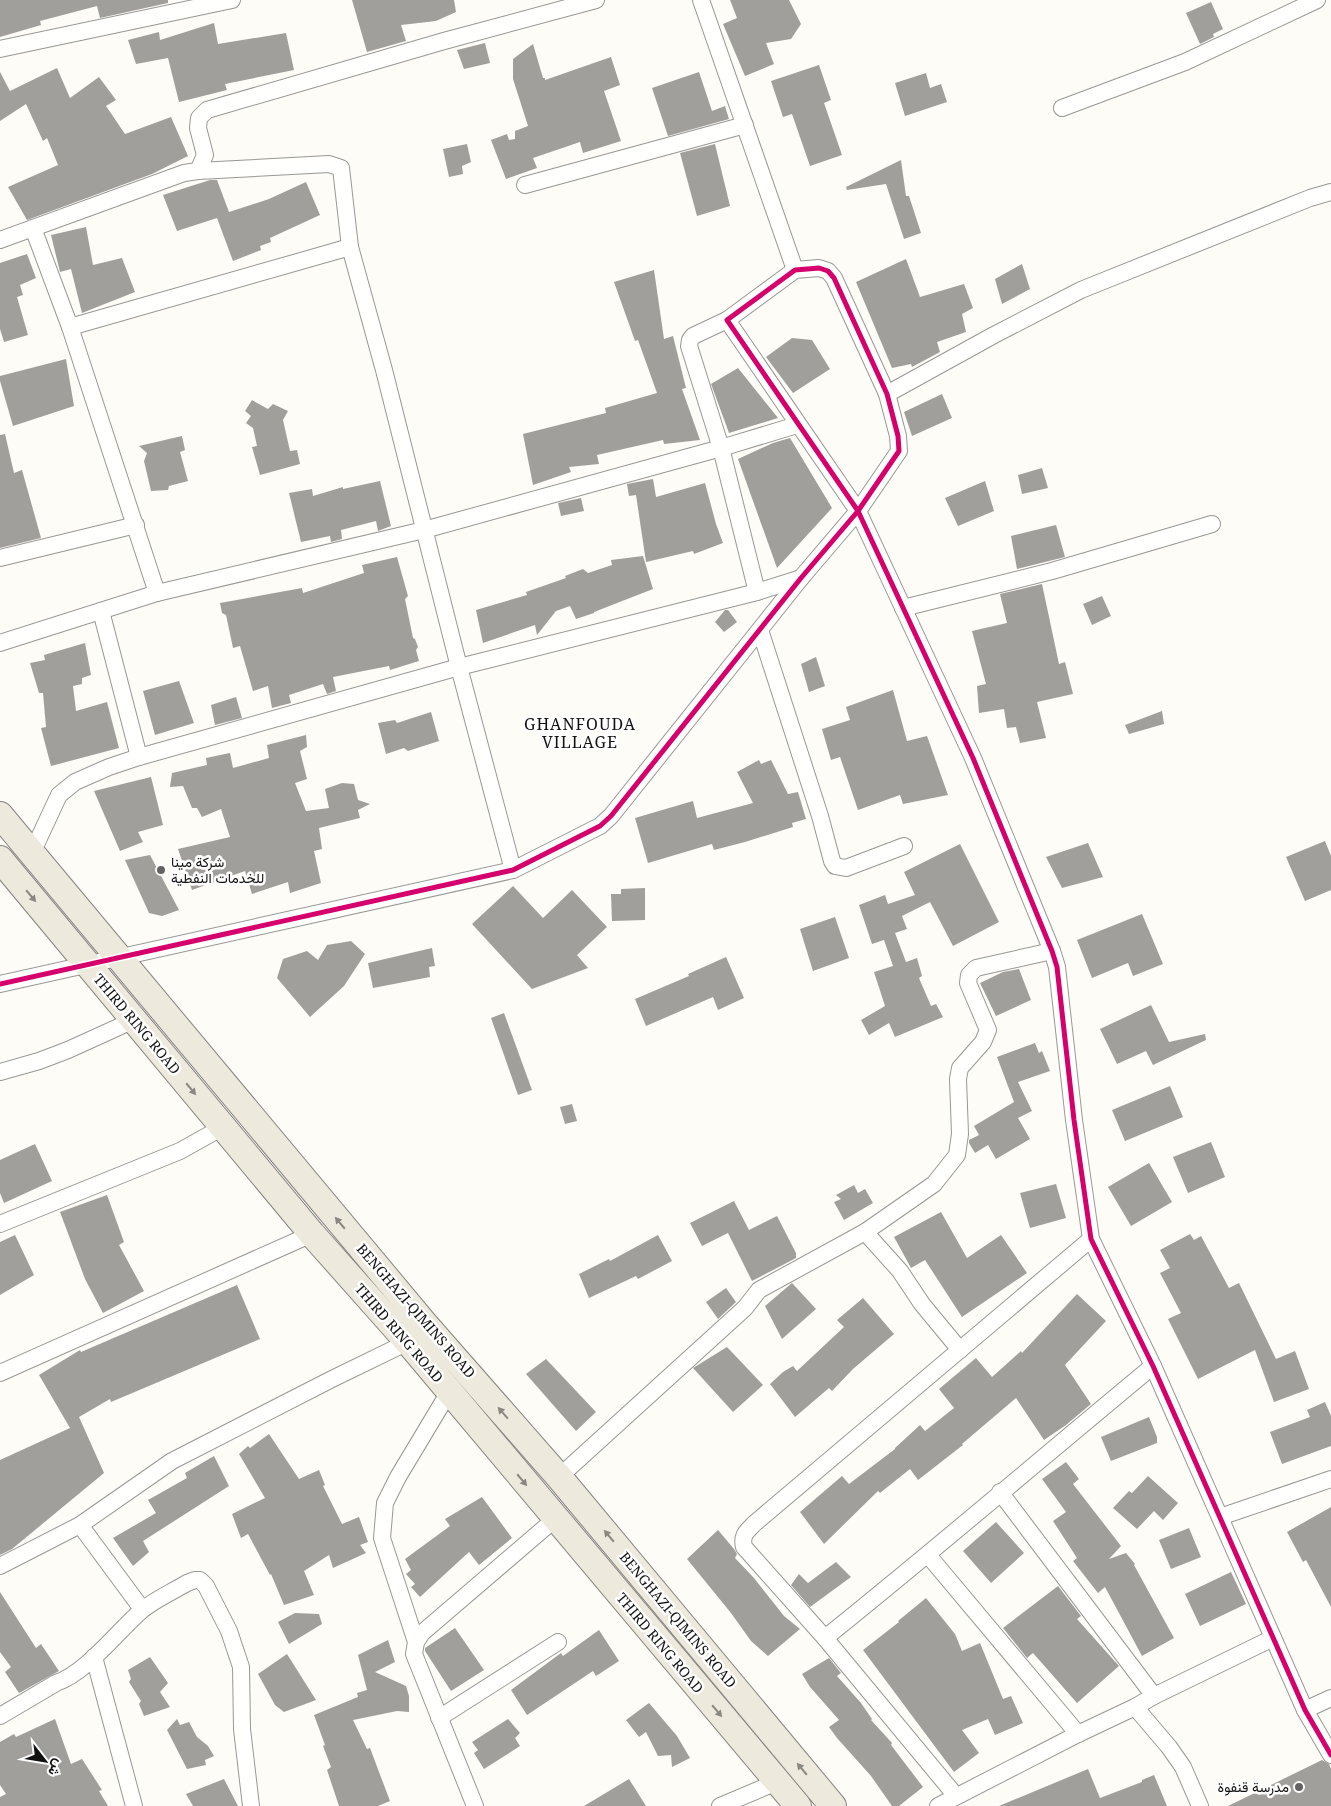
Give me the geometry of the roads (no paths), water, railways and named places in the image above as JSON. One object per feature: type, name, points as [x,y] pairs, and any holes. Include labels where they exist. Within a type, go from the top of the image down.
[{"type":"main road","name":"BENGHAZI-QIMINS ROAD","points":[[0,815],[424,1323],[559,1477],[834,1806]]},
{"type":"main road","name":"THIRD RING ROAD","points":[[0,859],[312,1234],[408,1342],[798,1806]]},
{"type":"street","points":[[0,49],[232,0]]},
{"type":"street","points":[[198,171],[206,155],[198,128],[199,118],[207,110],[444,41],[596,0]]},
{"type":"street","points":[[701,0],[795,270]]},
{"type":"street","points":[[1062,108],[1185,62],[1317,0]]},
{"type":"street","points":[[525,185],[745,125]]},
{"type":"street","points":[[0,240],[184,173],[329,164],[341,168],[350,247],[384,370],[459,667],[514,870]]},
{"type":"street","points":[[887,394],[994,334],[1081,290],[1310,198],[1331,192]]},
{"type":"street","points":[[33,228],[70,327],[157,593]]},
{"type":"street","points":[[70,327],[350,247]]},
{"type":"street","points":[[0,984],[514,870],[600,826],[611,816],[801,578],[858,511],[899,451],[898,436],[887,394],[834,278],[828,271],[819,268],[795,270],[727,320],[694,336],[690,340],[689,346],[721,448],[757,592]]},
{"type":"street","points":[[727,320],[797,425],[858,511],[973,758],[1052,952],[1059,983],[1074,1120],[1091,1239],[1153,1366],[1305,1710],[1331,1755]]},
{"type":"street","points":[[0,643],[157,593],[424,530],[721,448],[797,425]]},
{"type":"street","points":[[902,608],[1052,571],[1212,524]]},
{"type":"street","points":[[0,558],[136,525]]},
{"type":"street","points":[[32,853],[59,795],[75,782],[109,767],[459,667],[757,592],[801,578]]},
{"type":"street","points":[[100,611],[139,757]]},
{"type":"street","points":[[760,630],[820,816],[832,862],[836,866],[846,868],[904,846]]},
{"type":"street","points":[[559,1477],[745,1308],[759,1290],[865,1232],[934,1184],[957,1155],[960,1134],[958,1079],[960,1068],[983,1042],[988,1030],[968,983],[969,975],[976,968],[1052,952]]},
{"type":"street","points":[[0,1072],[68,1050],[134,1020]]},
{"type":"street","points":[[0,1224],[180,1150],[223,1127]]},
{"type":"street","points":[[865,1232],[900,1270],[922,1304],[960,1350]]},
{"type":"street","points":[[0,1374],[312,1234]]},
{"type":"street","points":[[956,1796],[826,1638],[744,1547],[742,1540],[744,1534],[1091,1239]]},
{"type":"street","points":[[0,1566],[80,1525],[172,1461],[408,1342]]},
{"type":"street","points":[[826,1638],[1153,1366]]},
{"type":"street","points":[[416,1642],[382,1538],[385,1503],[398,1476],[449,1392]]},
{"type":"street","points":[[1220,1517],[1331,1479]]},
{"type":"street","points":[[1000,1492],[1154,1696]]},
{"type":"street","points":[[475,1806],[414,1654],[416,1642],[422,1634],[555,1518]]},
{"type":"street","points":[[80,1525],[142,1610]]},
{"type":"street","points":[[928,1555],[1078,1734]]},
{"type":"street","points":[[0,1716],[56,1682],[65,1680],[94,1657],[142,1610],[195,1580],[200,1580],[206,1586],[229,1631],[241,1667],[242,1729],[251,1806]]},
{"type":"street","points":[[938,1806],[1078,1734],[1273,1638]]},
{"type":"street","points":[[439,1718],[558,1642]]},
{"type":"street","points":[[94,1657],[134,1806]]},
{"type":"street","points":[[1305,1710],[1331,1698]]},
{"type":"street","points":[[1135,1707],[1169,1747],[1183,1767],[1200,1806]]},
{"type":"street","points":[[720,1806],[778,1782]]},
{"type":"place","name":"شركة مينا للخدمات النفطية","points":[[161,870]]},
{"type":"place","name":"مدرسة قنفوة","points":[[1299,1787]]},
{"type":"district","name":"GHANFOUDA VILLAGE","points":[[580,733]]}]
